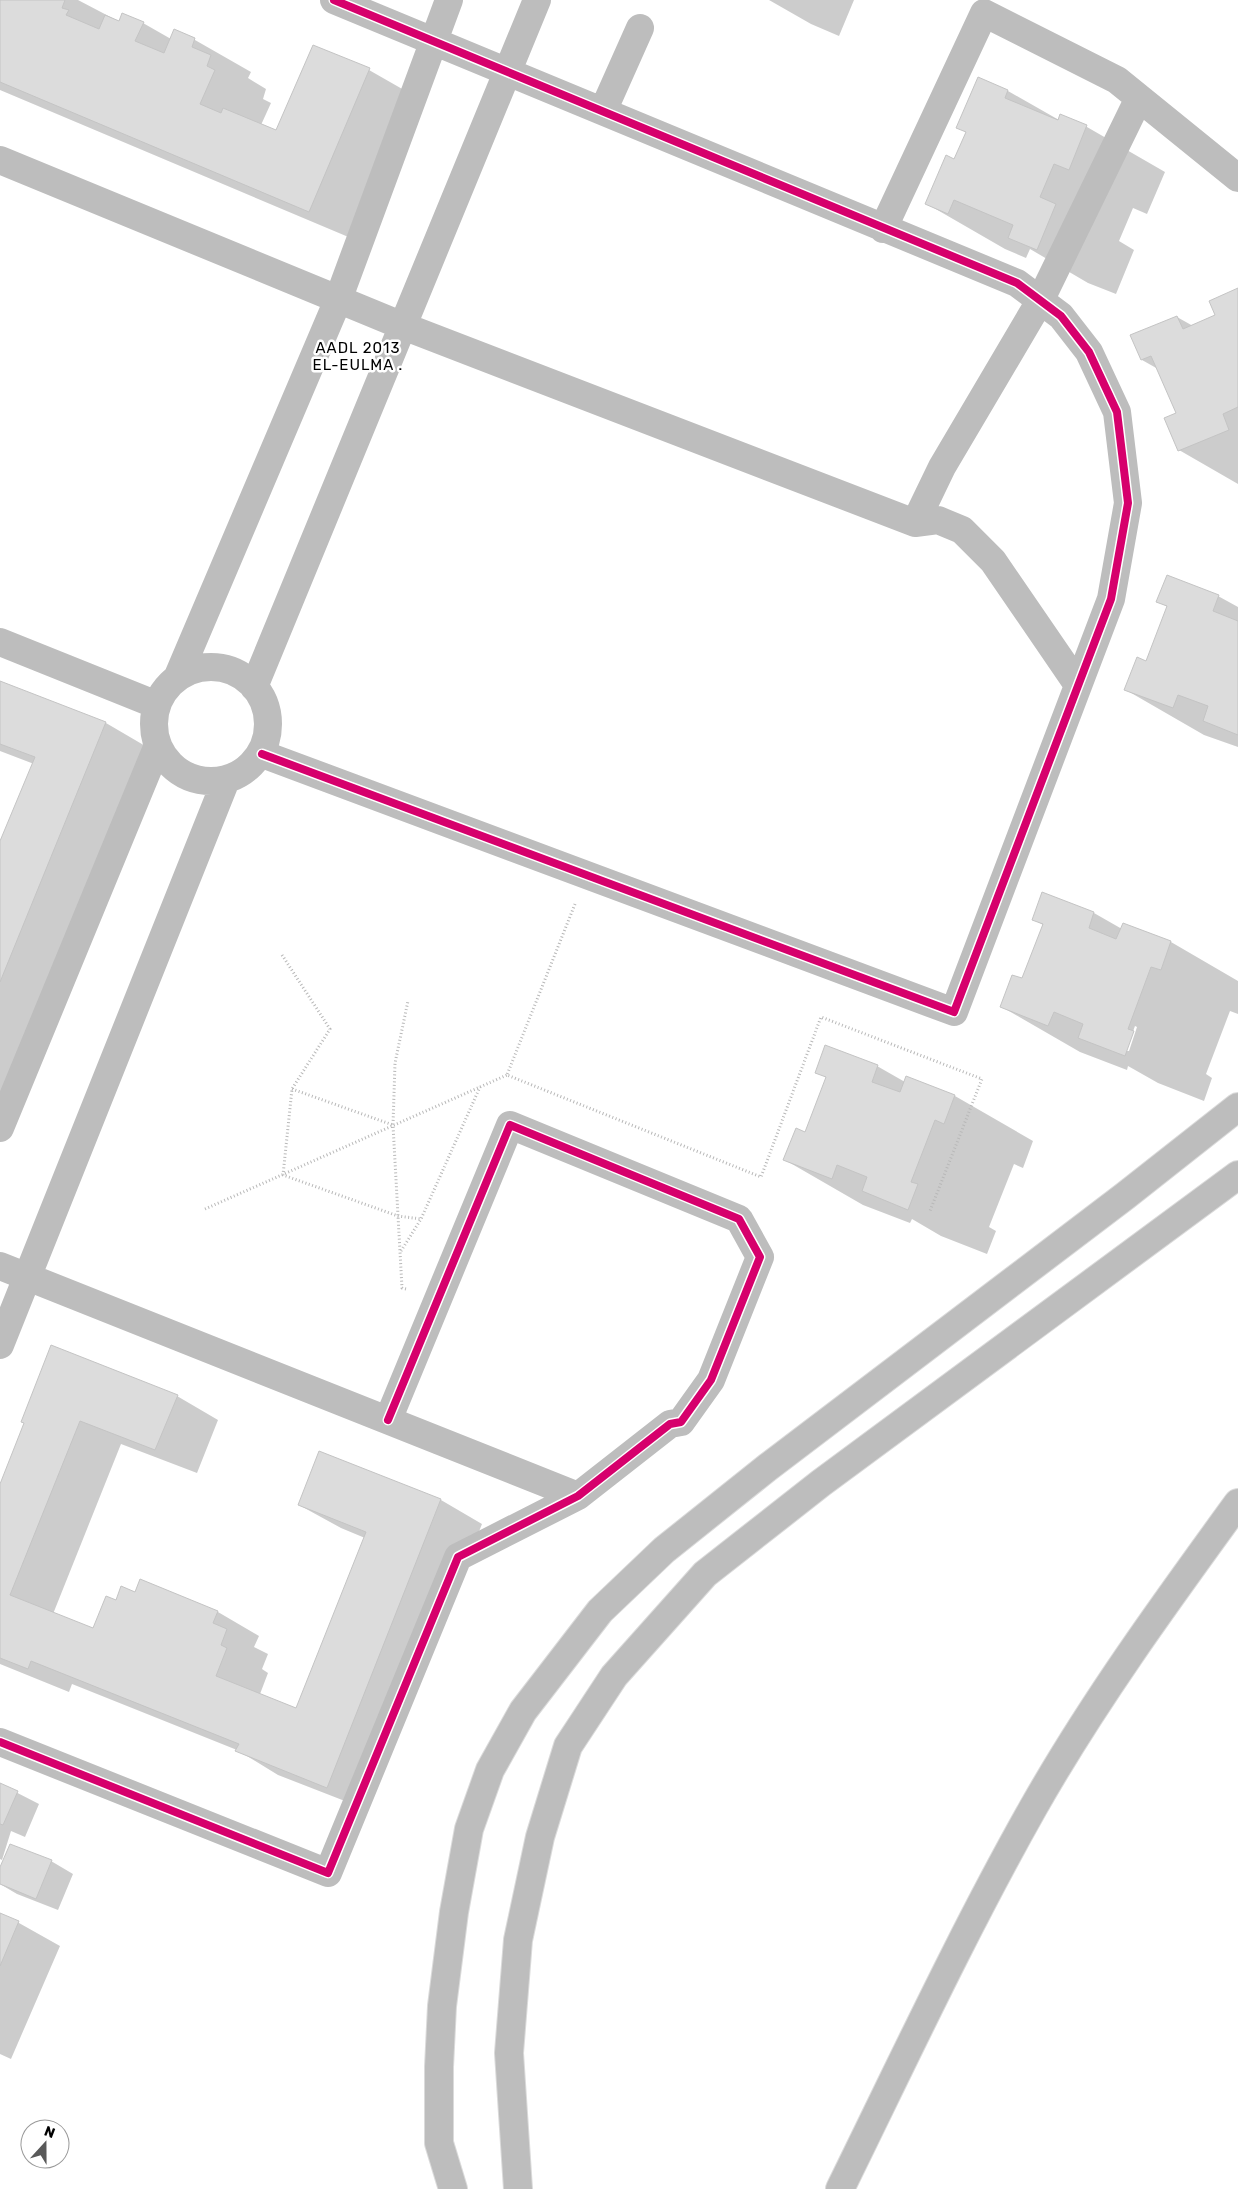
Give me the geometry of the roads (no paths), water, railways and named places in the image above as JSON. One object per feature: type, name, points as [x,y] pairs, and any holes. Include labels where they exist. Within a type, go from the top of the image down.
[{"type":"main road","points":[[262,754],[954,1012],[1111,599],[1128,503],[1117,412],[1089,352],[1061,316],[1017,283],[334,0]]},
{"type":"main road","points":[[178,676],[199,666],[222,666],[243,674],[254,688],[270,722],[262,754],[246,770],[226,780],[206,781],[186,775],[169,762],[158,744],[154,724],[157,705],[166,689],[178,676],[338,300],[449,0]]},
{"type":"main road","points":[[254,688],[537,0]]},
{"type":"main road","points":[[883,229],[984,14],[1117,80],[1238,178]]},
{"type":"main road","points":[[603,111],[640,28]]},
{"type":"main road","points":[[915,523],[942,467],[1040,301],[1139,98]]},
{"type":"main road","points":[[0,160],[403,326],[915,523],[938,520],[962,530],[993,561],[1078,685]]},
{"type":"main road","points":[[0,642],[157,705]]},
{"type":"main road","points":[[0,1128],[158,744]]},
{"type":"main road","points":[[0,1345],[226,780]]},
{"type":"main road","points":[[453,2189],[440,2143],[439,2067],[442,2006],[454,1912],[469,1829],[490,1770],[524,1711],[600,1611],[664,1550],[768,1467],[1125,1196],[1238,1107]]},
{"type":"main road","points":[[0,1742],[328,1873],[458,1557],[578,1496],[670,1424],[681,1422],[711,1380],[760,1257],[739,1219],[510,1125],[388,1420]]},
{"type":"main road","points":[[518,2189],[509,2053],[518,1940],[540,1837],[568,1746],[614,1676],[705,1574],[821,1483],[1238,1175]]},
{"type":"main road","points":[[0,1266],[578,1496]]},
{"type":"main road","points":[[840,2189],[973,1920],[1034,1807],[1096,1707],[1172,1594],[1238,1503]]},
{"type":"district","name":"AADL 2013 EL-EULMA .","points":[[358,356]]}]
